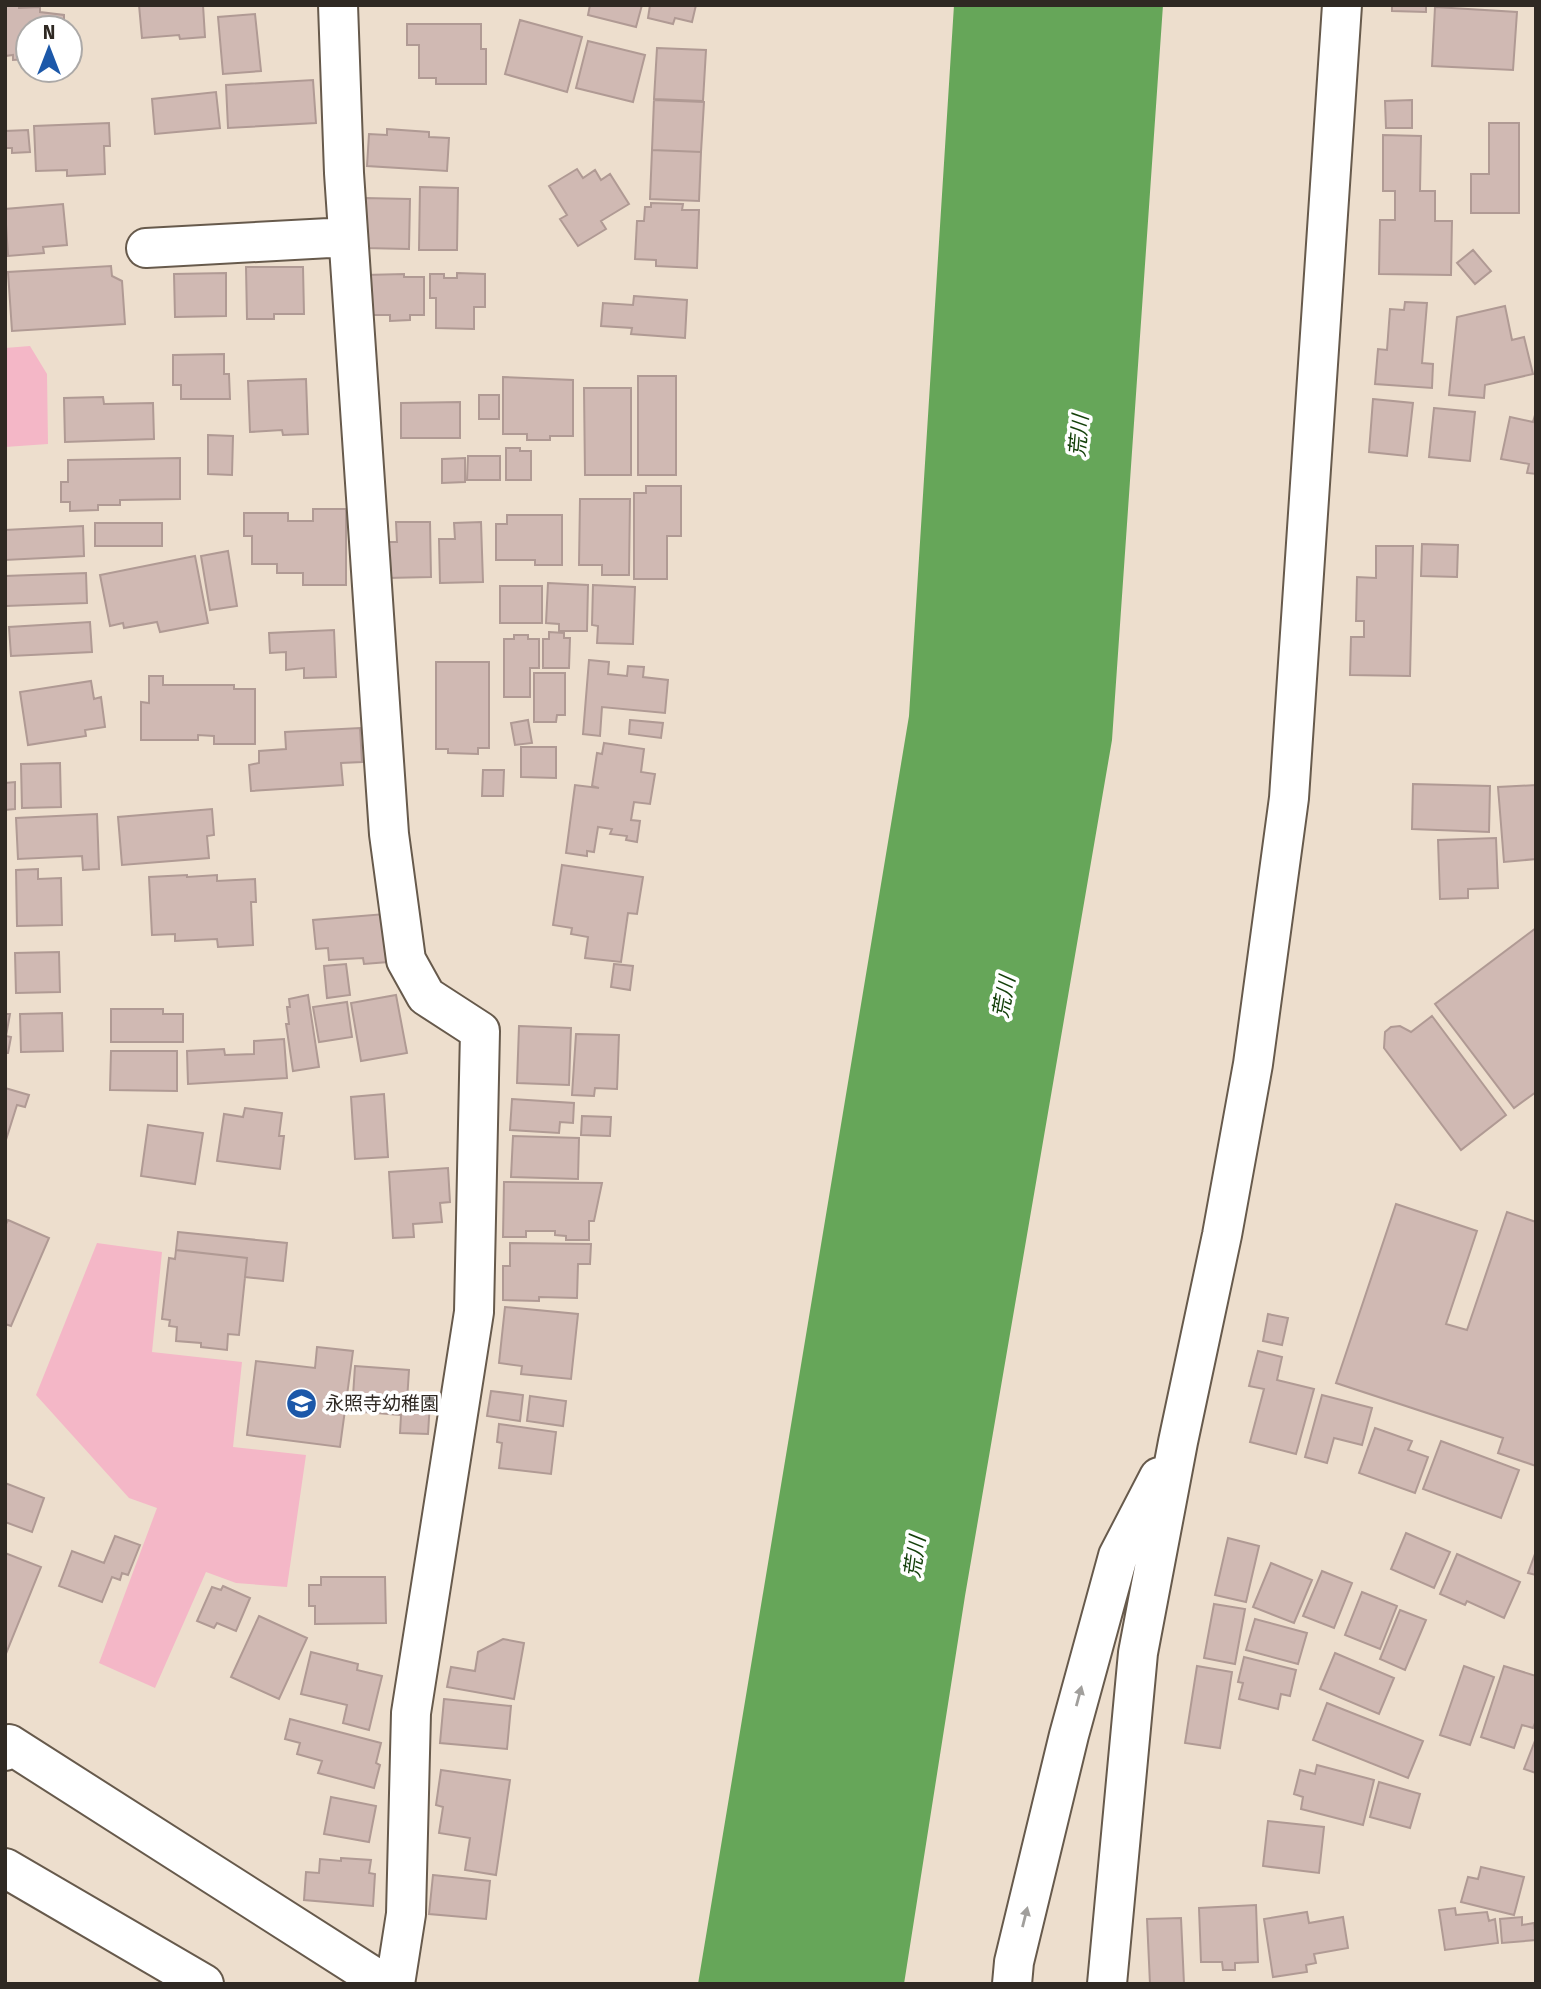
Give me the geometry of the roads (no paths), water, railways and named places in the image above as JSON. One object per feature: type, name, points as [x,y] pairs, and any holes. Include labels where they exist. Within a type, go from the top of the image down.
[{"type":"street","points":[[338,5],[348,237],[388,821],[406,960],[426,996],[480,1031],[474,1312],[411,1713],[406,1913],[395,1984]]},
{"type":"street","points":[[1107,1984],[1138,1653],[1178,1441],[1222,1235],[1253,1064],[1289,798],[1342,5]]},
{"type":"street","points":[[146,248],[348,237]]},
{"type":"street","points":[[1012,1984],[1014,1962],[1066,1748],[1118,1556],[1178,1441]]},
{"type":"street","points":[[5,1751],[9,1744],[386,1984]]},
{"type":"street","points":[[5,1868],[204,1984]]},
{"type":"water","name":"荒川","points":[[954,5],[1163,5],[1112,740],[965,1596],[904,1984],[698,1984],[909,716]]},
{"type":"place","name":"永照寺幼稚園","points":[[302,1403]]}]
